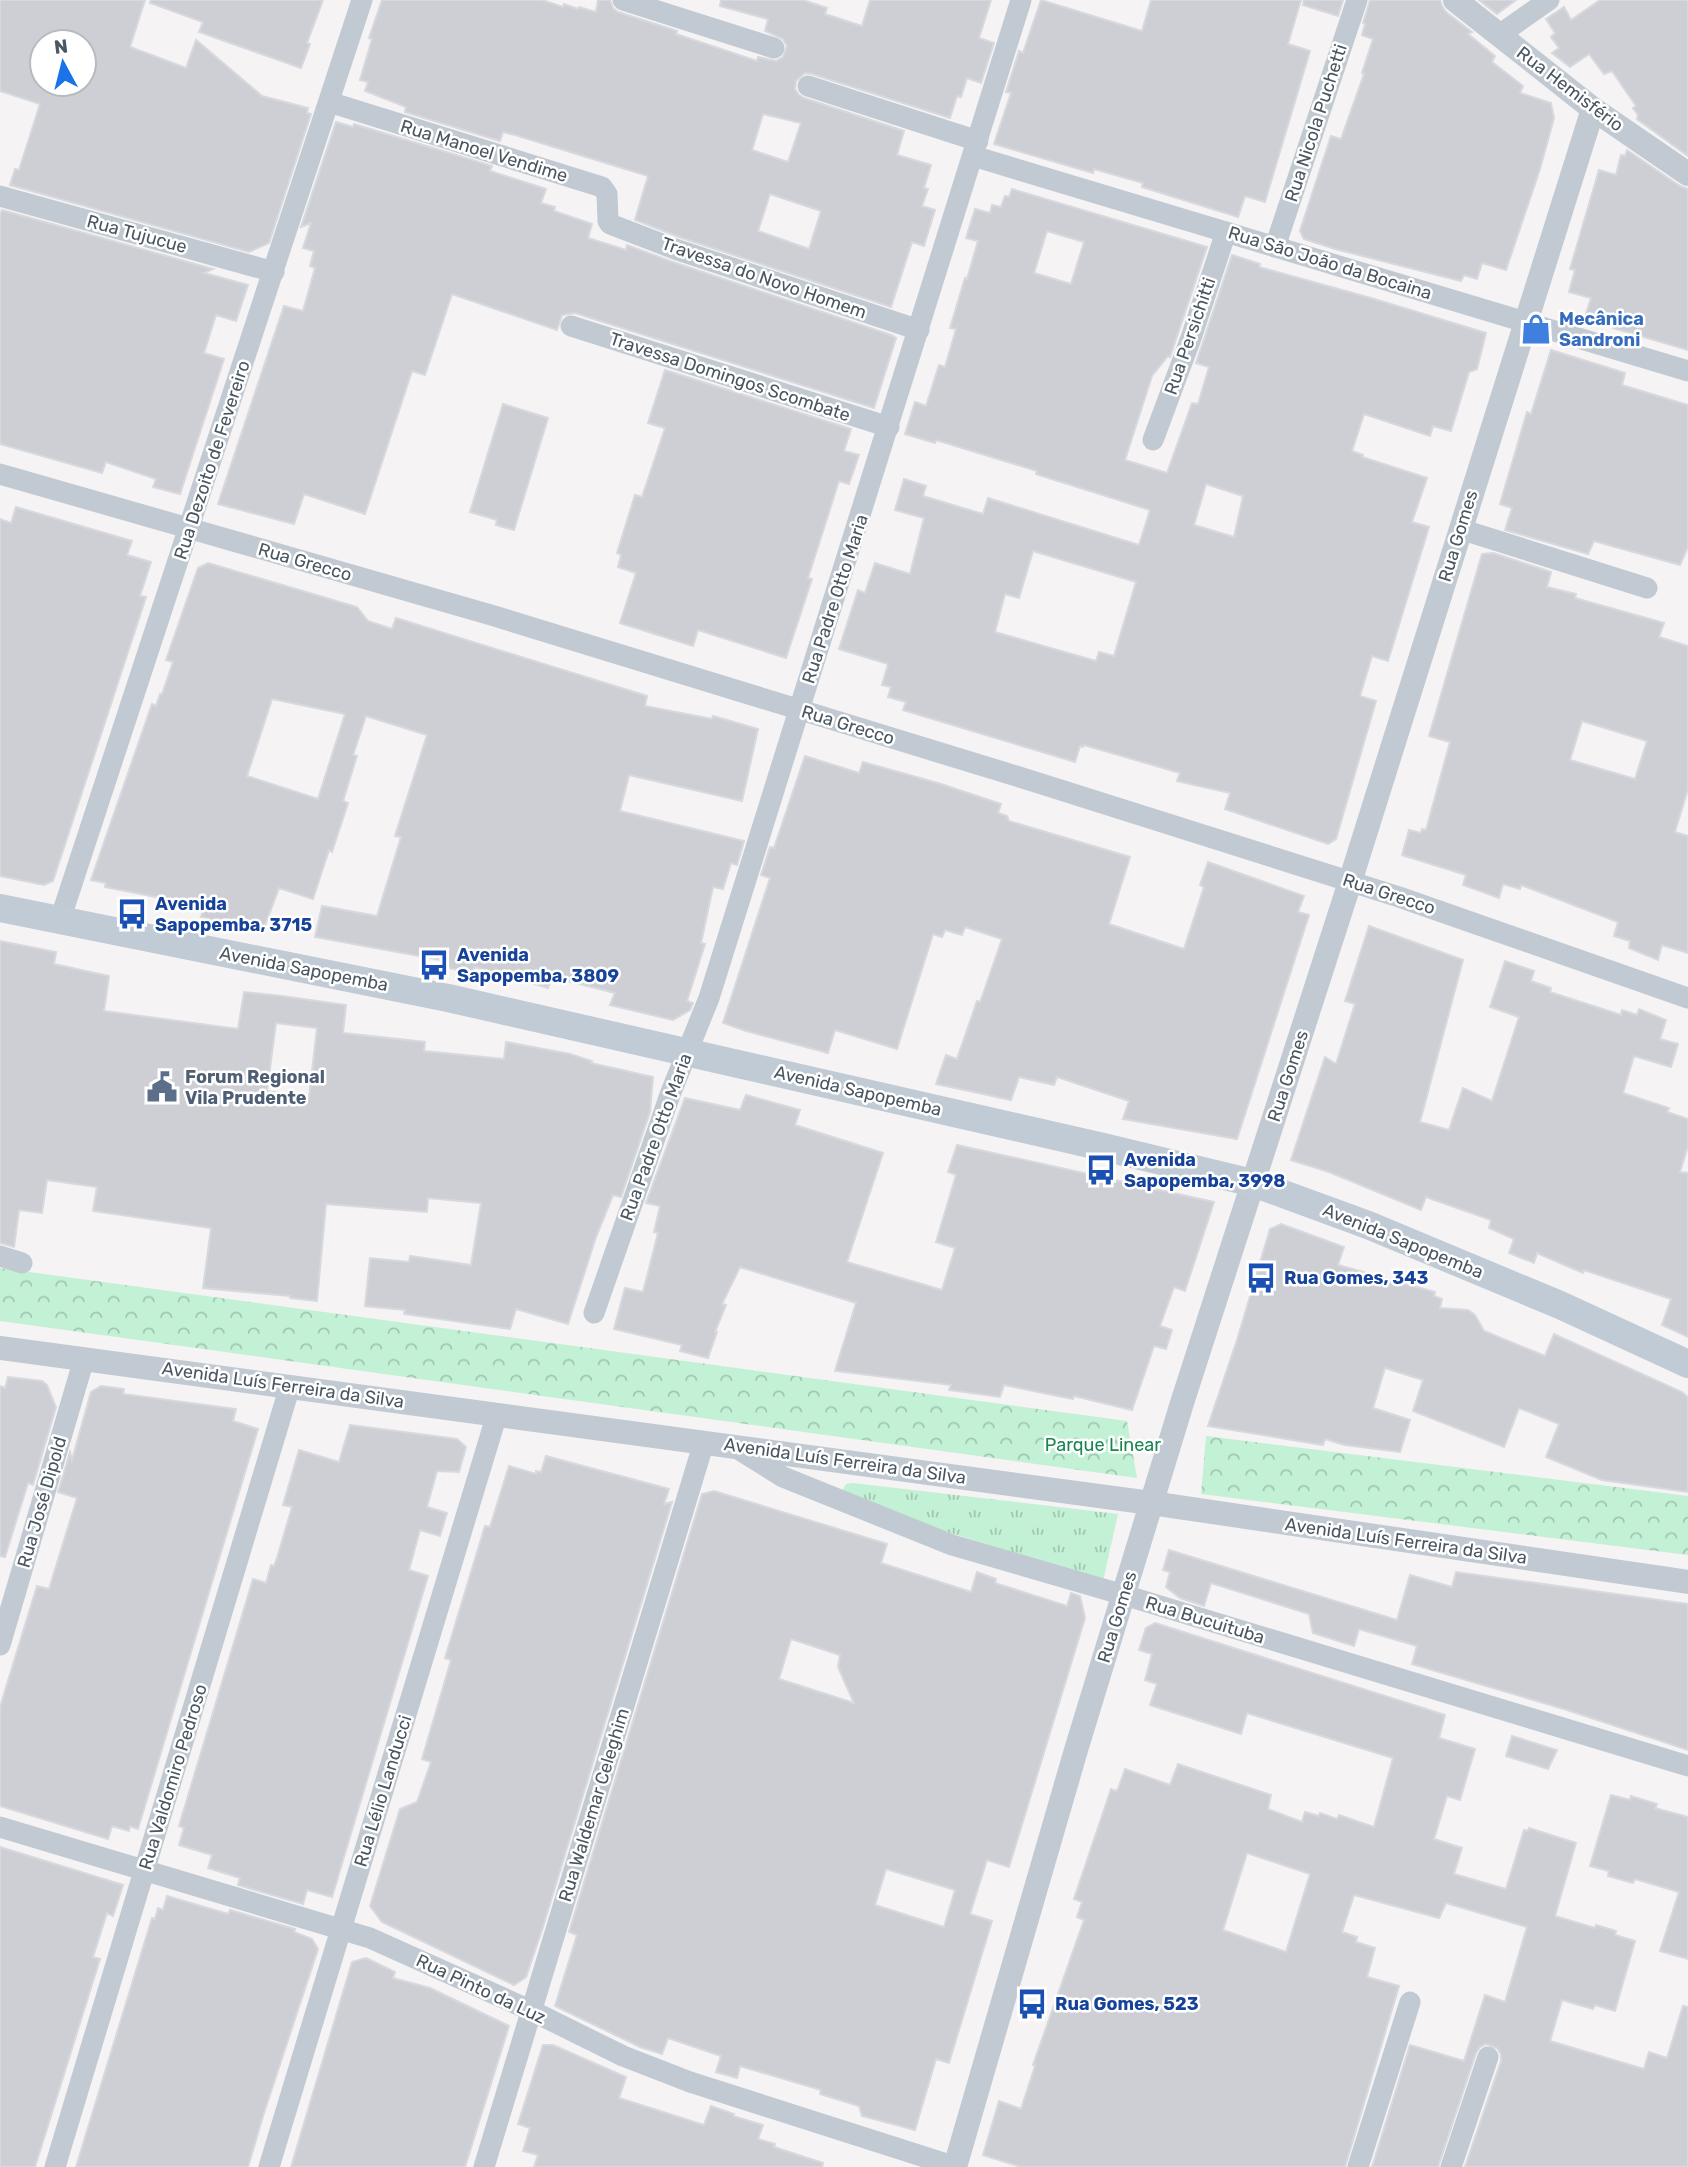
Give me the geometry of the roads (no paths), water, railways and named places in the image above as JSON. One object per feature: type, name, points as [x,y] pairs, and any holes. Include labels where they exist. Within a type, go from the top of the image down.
[{"type":"main road","name":"Avenida Sapopemba","points":[[0,908],[436,995],[1253,1183],[1290,1195],[1560,1305],[1688,1364]]},
{"type":"street","name":"Rua Dezoito de Fevereiro","points":[[60,920],[362,0]]},
{"type":"street","points":[[623,0],[774,48]]},
{"type":"street","name":"Rua Padre Otto Maria","points":[[594,1313],[671,1092],[709,998],[1021,0]]},
{"type":"street","name":"Rua Nicola Puchetti","points":[[1275,247],[1357,0]]},
{"type":"street","name":"Rua Hemisfério","points":[[1455,0],[1593,109],[1688,174]]},
{"type":"street","points":[[1499,35],[1549,0]]},
{"type":"street","points":[[808,86],[975,148]]},
{"type":"street","name":"Rua Manoel Vendime","points":[[329,102],[602,187],[607,194],[610,223]]},
{"type":"street","name":"Rua Gomes","points":[[955,2167],[1076,1750],[1152,1503],[1593,109]]},
{"type":"street","name":"Rua São João da Bocaina","points":[[975,148],[1226,232],[1688,371]]},
{"type":"street","name":"Rua Tujucue","points":[[0,197],[274,272]]},
{"type":"street","name":"Travessa do Novo Homem","points":[[610,223],[675,249],[919,330]]},
{"type":"street","name":"Rua Persichitti","points":[[1153,440],[1226,232]]},
{"type":"street","name":"Travessa Domingos Scombate","points":[[571,326],[889,427]]},
{"type":"street","name":"Rua Grecco","points":[[0,474],[491,615],[800,710],[1350,881],[1688,998]]},
{"type":"street","points":[[1460,529],[1647,588]]},
{"type":"street","points":[[0,1256],[22,1263]]},
{"type":"street","name":"Avenida Luís Ferreira da Silva","points":[[0,1348],[1152,1503],[1688,1582]]},
{"type":"street","name":"Rua José Dipold","points":[[0,1645],[84,1359]]},
{"type":"street","name":"Rua Valdomiro Pedroso","points":[[55,2167],[290,1386]]},
{"type":"street","name":"Rua Lélio Landucci","points":[[269,2167],[497,1414]]},
{"type":"street","name":"Rua Waldemar Celeghim","points":[[484,2167],[704,1442]]},
{"type":"street","name":"Rua Bucuituba","points":[[733,1446],[783,1477],[952,1545],[1688,1766]]},
{"type":"street","name":"Rua Pinto da Luz","points":[[0,1826],[370,1938],[532,2011],[623,2056],[691,2082],[955,2167]]},
{"type":"street","points":[[1358,2167],[1410,2002]]},
{"type":"street","points":[[1451,2167],[1488,2057]]},
{"type":"place","name":"Mecânica Sandroni","points":[[1536,329]]},
{"type":"place","name":"Avenida Sapopemba, 3715","points":[[132,914]]},
{"type":"place","name":"Avenida Sapopemba, 3809","points":[[434,965]]},
{"type":"place","name":"Forum Regional Vila Prudente","points":[[162,1087]]},
{"type":"place","name":"Avenida Sapopemba, 3998","points":[[1101,1170]]},
{"type":"place","name":"Rua Gomes, 343","points":[[1261,1278]]},
{"type":"place","name":"Rua Gomes, 523","points":[[1032,2004]]},
{"type":"park label","name":"Parque Linear","points":[[1103,1445]]}]
